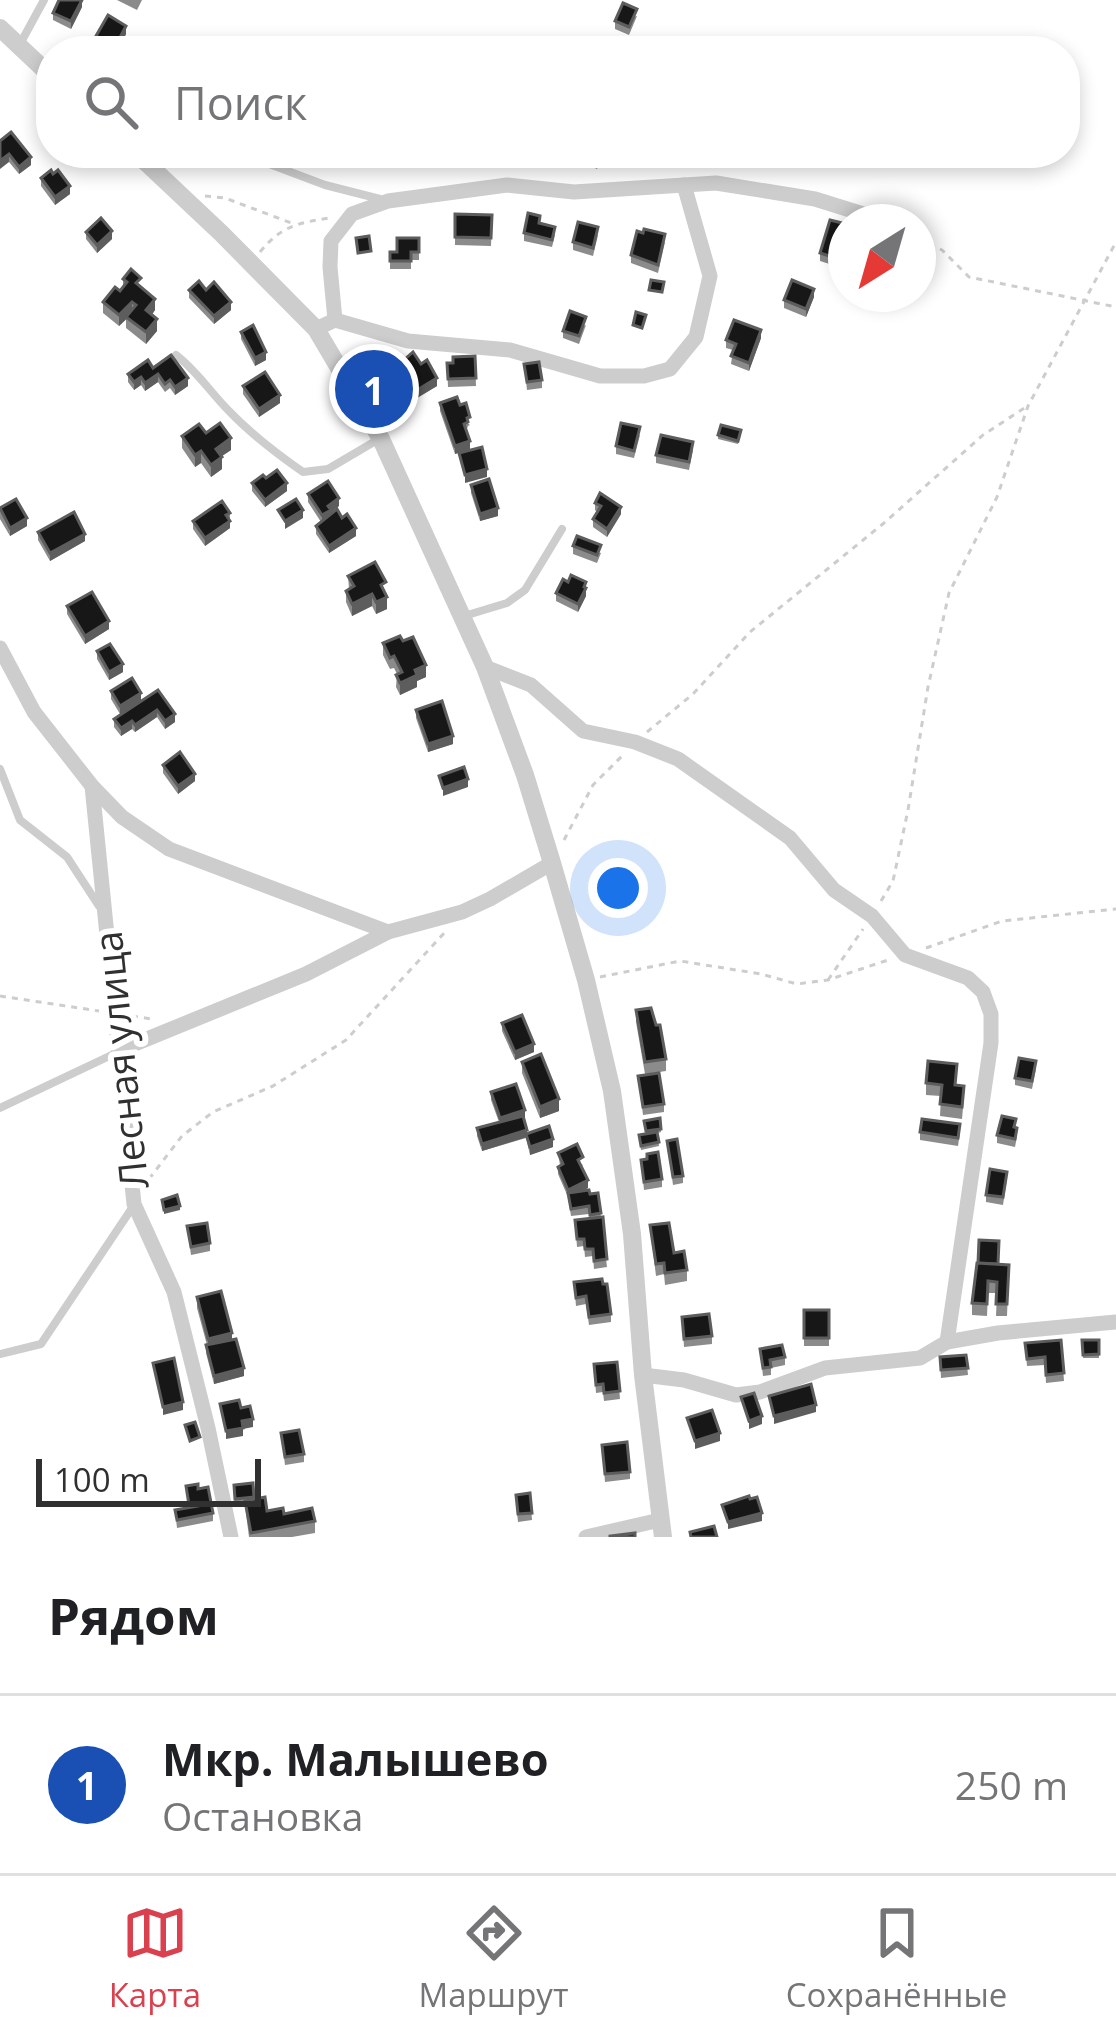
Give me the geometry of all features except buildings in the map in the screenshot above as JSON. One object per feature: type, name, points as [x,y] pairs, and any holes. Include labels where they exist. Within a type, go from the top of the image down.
[{"type":"street","points":[[0,28],[36,62]]},
{"type":"street","points":[[153,168],[316,329],[381,439],[485,667],[525,775],[586,980],[615,1112],[662,1528],[586,1537]]},
{"type":"street","points":[[335,320],[331,241],[352,214],[388,201],[507,185],[574,192],[716,183],[831,204]]},
{"type":"street","points":[[316,329],[335,320],[408,340],[510,350],[600,376],[644,376],[670,369],[696,337],[710,276],[684,184]]},
{"type":"street","points":[[0,648],[34,712],[122,817],[170,849],[388,932]]},
{"type":"street","points":[[485,667],[531,685],[583,731],[635,742],[677,759],[790,838],[834,890],[872,916],[905,955],[968,978],[983,992],[991,1014],[992,1043],[947,1342]]},
{"type":"street","name":"Лесная улица","points":[[92,786],[134,1204],[174,1292],[231,1537]]},
{"type":"street","points":[[120,1050],[307,974],[388,932],[462,912],[552,863]]},
{"type":"street","points":[[643,1375],[736,1394],[760,1393],[825,1368],[920,1358],[947,1342],[1116,1322]]},
{"type":"lane","points":[[19,46],[44,0]]},
{"type":"lane","points":[[280,168],[388,201]]},
{"type":"lane","points":[[176,355],[229,411],[303,472],[328,469],[381,439]]},
{"type":"lane","points":[[462,617],[507,603],[525,590],[562,529]]},
{"type":"lane","points":[[0,769],[20,820],[68,857],[106,917]]},
{"type":"lane","points":[[0,1108],[120,1050]]},
{"type":"lane","points":[[0,1354],[41,1344],[134,1204]]},
{"type":"path","points":[[179,193],[225,198],[294,224]]},
{"type":"path","points":[[252,263],[271,239],[294,224],[352,214]]},
{"type":"path","points":[[828,980],[892,880],[949,593],[997,496],[1028,406],[1116,242]]},
{"type":"path","points":[[936,247],[969,277],[1116,307]]},
{"type":"path","points":[[552,863],[593,785],[635,742],[693,694],[750,632],[983,435],[1028,406]]},
{"type":"path","points":[[586,980],[680,961],[797,984],[828,980],[1002,921],[1116,909]]},
{"type":"path","points":[[134,1204],[182,1136],[213,1112],[273,1085],[346,1040],[462,912]]},
{"type":"path","points":[[0,996],[186,1024]]},
{"type":"place","name":"Мкр. Малышево","points":[[374,389]]}]
